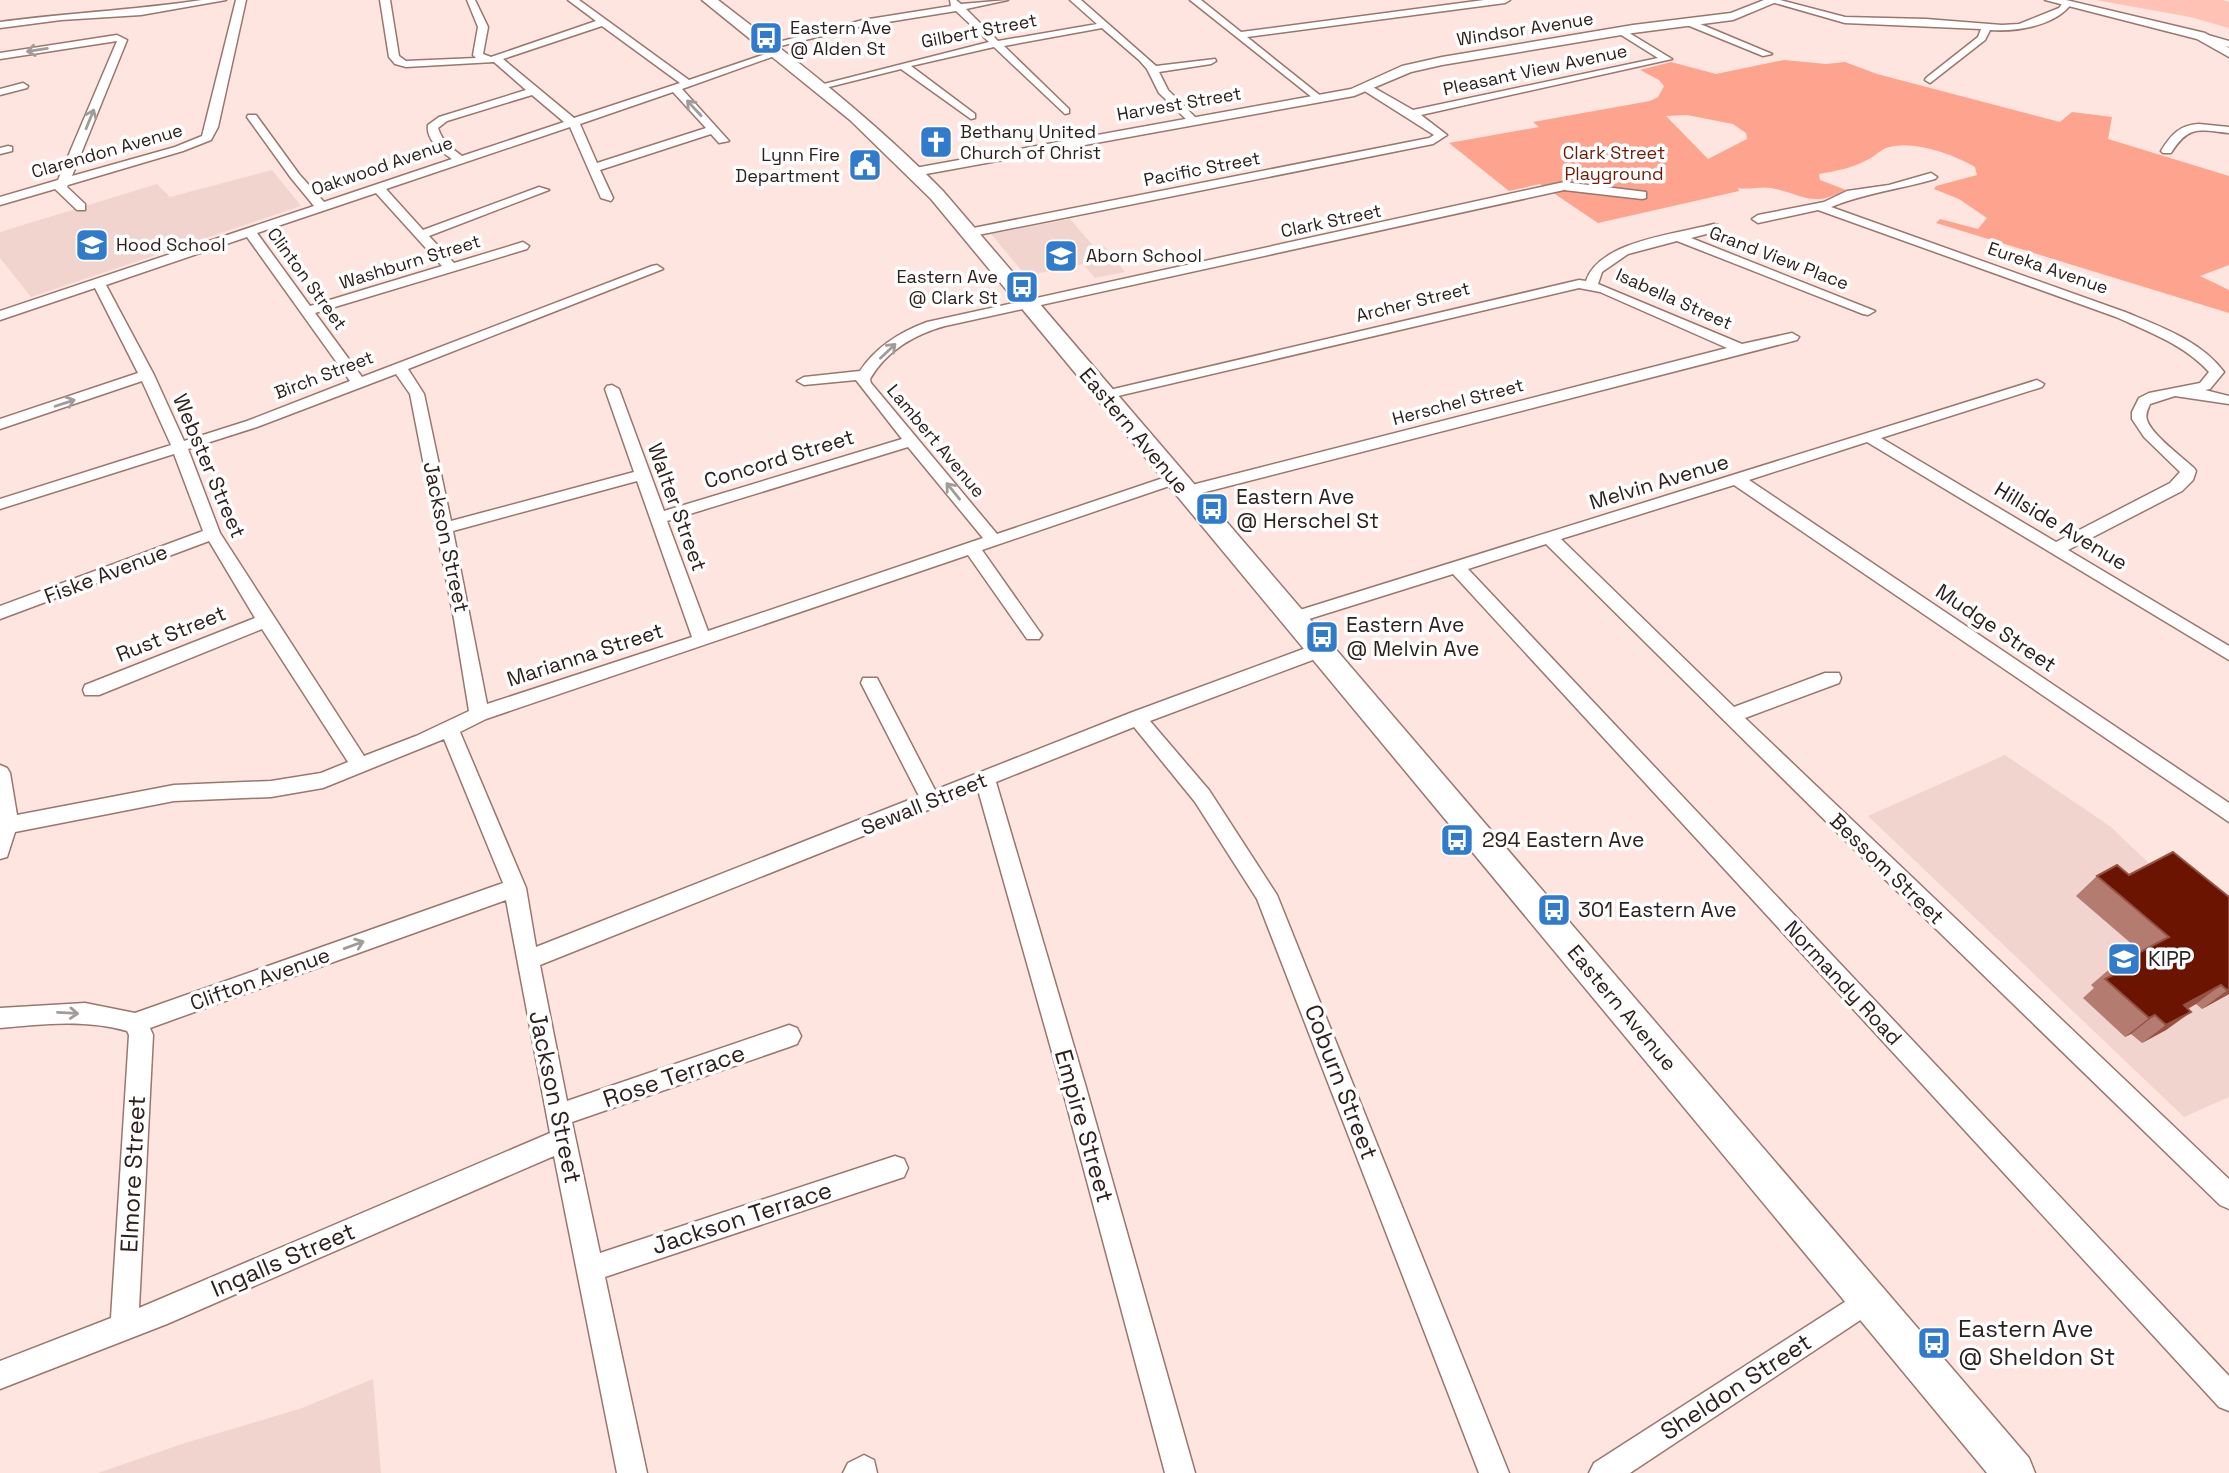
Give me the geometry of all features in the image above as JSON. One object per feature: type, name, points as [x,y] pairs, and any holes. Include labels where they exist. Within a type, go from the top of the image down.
[{"type":"main road","name":"Eastern Avenue","points":[[709,0],[873,129],[915,172],[2014,1473]]},
{"type":"street","points":[[0,25],[61,17],[141,12],[221,0]]},
{"type":"street","name":"Clarendon Avenue","points":[[0,201],[207,138],[212,127],[241,0]]},
{"type":"street","points":[[385,0],[394,57],[402,63],[493,59],[604,22]]},
{"type":"street","points":[[573,0],[680,84],[723,141]]},
{"type":"street","name":"Oakwood Avenue","points":[[0,316],[571,122],[773,49],[863,23],[955,4],[1003,0]]},
{"type":"street","points":[[1075,0],[1132,46],[1153,70],[1163,91],[1194,121]]},
{"type":"street","points":[[1198,0],[1318,99]]},
{"type":"street","points":[[1240,35],[1505,0]]},
{"type":"street","points":[[1774,0],[1844,20],[1926,22],[1986,28],[2021,27],[2062,10],[2067,4]]},
{"type":"street","name":"Windsor Avenue","points":[[1367,88],[1417,66],[1621,31],[1741,14],[1774,0]]},
{"type":"street","points":[[2051,0],[2229,44]]},
{"type":"street","points":[[471,1],[484,27],[478,55],[493,59],[571,122],[607,198]]},
{"type":"street","points":[[955,4],[1065,111]]},
{"type":"street","points":[[1690,23],[1767,54]]},
{"type":"street","name":"Gilbert Street","points":[[821,86],[997,43],[1105,24]]},
{"type":"street","points":[[1930,80],[1982,38],[1986,28]]},
{"type":"street","name":"Pleasant View Avenue","points":[[1410,114],[1667,59],[1621,31]]},
{"type":"street","points":[[2202,36],[2229,53]]},
{"type":"street","points":[[0,55],[117,38],[122,40],[61,188],[81,207]]},
{"type":"street","points":[[1153,70],[1211,61]]},
{"type":"street","points":[[903,65],[971,116]]},
{"type":"street","points":[[0,92],[23,86]]},
{"type":"street","points":[[1367,88],[1410,114]]},
{"type":"street","name":"Harvest Street","points":[[915,172],[1367,88]]},
{"type":"street","points":[[460,160],[439,143],[433,129],[443,119],[533,91]]},
{"type":"street","name":"Pacific Street","points":[[968,233],[1419,144],[1433,141],[1441,135],[1410,114]]},
{"type":"street","points":[[252,117],[295,176],[323,206]]},
{"type":"street","points":[[594,168],[714,129]]},
{"type":"street","points":[[2167,151],[2177,133],[2182,130],[2229,130]]},
{"type":"street","points":[[1758,219],[1820,207],[1852,194],[1890,188],[1931,177]]},
{"type":"street","name":"Clark Street","points":[[1028,304],[1564,186],[1642,195]]},
{"type":"street","points":[[378,188],[451,268]]},
{"type":"street","points":[[420,235],[543,190]]},
{"type":"street","name":"Eureka Avenue","points":[[1820,207],[1882,231],[2085,300],[2177,341],[2209,360]]},
{"type":"street","points":[[1591,285],[1596,270],[1623,251],[1714,228]]},
{"type":"street","name":"Clinton Street","points":[[249,231],[358,382]]},
{"type":"street","name":"Grand View Place","points":[[1678,237],[1867,311]]},
{"type":"street","name":"Washburn Street","points":[[306,312],[523,246]]},
{"type":"street","name":"Birch Street","points":[[0,504],[162,450],[180,447],[252,424],[657,269]]},
{"type":"street","name":"Webster Street","points":[[98,282],[147,375],[180,447],[212,534],[360,766]]},
{"type":"street","name":"Archer Street","points":[[1105,395],[1565,285],[1591,285]]},
{"type":"street","name":"Isabella Street","points":[[1591,285],[1741,349]]},
{"type":"street","name":"Lambert Avenue","points":[[994,541],[870,393],[864,384],[865,375],[888,350],[913,331],[928,325],[1028,304]]},
{"type":"street","name":"Herschel Street","points":[[1180,486],[1792,337]]},
{"type":"street","points":[[2209,360],[2229,361]]},
{"type":"street","points":[[2056,549],[2176,487],[2187,477],[2188,471],[2143,426],[2138,412],[2139,407],[2151,396],[2206,386],[2217,372],[2209,360]]},
{"type":"street","name":"Jackson Street","points":[[397,367],[417,394],[480,714]]},
{"type":"street","points":[[0,424],[147,375]]},
{"type":"street","points":[[804,381],[865,375]]},
{"type":"street","name":"Melvin Avenue","points":[[1293,618],[2037,384]]},
{"type":"street","name":"Walter Street","points":[[612,389],[702,640]]},
{"type":"street","points":[[2187,390],[2229,400]]},
{"type":"street","name":"Hillside Avenue","points":[[1869,437],[2229,654]]},
{"type":"street","name":"Concord Street","points":[[658,518],[912,441]]},
{"type":"street","points":[[443,529],[643,474]]},
{"type":"street","name":"Mudge Street","points":[[1737,479],[2229,814]]},
{"type":"street","name":"Marianna Street","points":[[4,826],[174,793],[296,786],[360,766],[480,714],[972,548],[1180,486]]},
{"type":"street","name":"Fiske Avenue","points":[[0,613],[212,534]]},
{"type":"street","name":"Bessom Street","points":[[1549,537],[1730,716],[2229,1196]]},
{"type":"street","points":[[972,548],[1034,635]]},
{"type":"street","name":"Normandy Road","points":[[1458,568],[2229,1397]]},
{"type":"street","name":"Rust Street","points":[[92,690],[267,620]]},
{"type":"street","name":"Sewall Street","points":[[528,960],[1137,718],[1320,650]]},
{"type":"street","points":[[1730,716],[1832,678]]},
{"type":"street","points":[[870,683],[931,802]]},
{"type":"street","name":"Coburn Street","points":[[1137,718],[1202,796],[1266,895],[1494,1473]]},
{"type":"street","name":"Jackson Street","points":[[449,729],[515,888],[632,1473]]},
{"type":"street","points":[[0,773],[9,800],[0,850]]},
{"type":"street","name":"Empire Street","points":[[985,780],[1073,1084],[1180,1473]]},
{"type":"street","name":"Clifton Avenue","points":[[135,1023],[515,888]]},
{"type":"street","points":[[0,1018],[67,1013],[103,1016],[135,1023]]},
{"type":"street","name":"Elmore Street","points":[[124,1327],[141,1035],[135,1023]]},
{"type":"street","name":"Rose Terrace","points":[[561,1127],[789,1036]]},
{"type":"street","name":"Ingalls Street","points":[[0,1375],[124,1327],[561,1127]]},
{"type":"street","name":"Jackson Terrace","points":[[590,1269],[895,1168]]},
{"type":"street","name":"Sheldon Street","points":[[1604,1473],[1868,1300]]},
{"type":"shaded area","points":[[2096,0],[2223,0],[2229,2],[2229,28],[2190,17]]},
{"type":"shaded area","name":"Hood School","points":[[272,170],[301,206],[31,297],[0,258],[0,232],[157,184],[170,197]]},
{"type":"shaded area","name":"Aborn School","points":[[1070,219],[1095,248],[1104,246],[1125,272],[1095,278],[1083,264],[1026,276],[991,234]]},
{"type":"shaded area","name":"KIPP","points":[[2005,755],[2111,827],[2187,900],[2229,934],[2229,1097],[2184,1117],[1868,816]]},
{"type":"shaded area","points":[[373,1379],[381,1473],[98,1473],[182,1444],[302,1408]]},
{"type":"green space","name":"Clark Street Playground","points":[[1784,60],[1826,64],[1845,62],[1877,74],[2060,122],[2072,112],[2112,117],[2108,139],[2229,176],[2229,265],[2200,276],[2229,290],[2229,313],[1936,223],[1940,219],[1978,229],[1987,218],[1959,199],[1934,189],[1936,186],[1977,175],[1975,167],[1932,149],[1907,145],[1886,148],[1856,165],[1819,174],[1820,180],[1846,190],[1824,198],[1809,198],[1767,188],[1738,188],[1739,191],[1598,223],[1540,184],[1509,191],[1449,143],[1539,127],[1533,122],[1650,101],[1658,97],[1664,86],[1659,80],[1640,70],[1671,62],[1716,74]],"holes":[[[1687,115],[1733,124],[1746,133],[1747,139],[1708,159],[1666,116]]]},
{"type":"building","name":"KIPP","points":[[2173,852],[2229,897],[2229,989],[2221,985],[2184,1005],[2191,1012],[2166,1025],[2155,1015],[2149,1018],[2105,979],[2119,972],[2113,966],[2169,937],[2097,876],[2117,865],[2129,875]]},
{"type":"place","name":"Eastern Ave @ Alden St","points":[[766,38]]},
{"type":"place","name":"Bethany United Church of Christ","points":[[936,142]]},
{"type":"place","name":"Lynn Fire Department","points":[[865,165]]},
{"type":"place","name":"Hood School","points":[[92,245]]},
{"type":"place","name":"Aborn School","points":[[1061,256]]},
{"type":"place","name":"Eastern Ave @ Clark St","points":[[1022,287]]},
{"type":"place","name":"Eastern Ave @ Herschel St","points":[[1212,509]]},
{"type":"place","name":"Eastern Ave @ Melvin Ave","points":[[1322,637]]},
{"type":"place","name":"294 Eastern Ave","points":[[1457,840]]},
{"type":"place","name":"301 Eastern Ave","points":[[1554,910]]},
{"type":"place","name":"KIPP","points":[[2124,959]]},
{"type":"place","name":"Eastern Ave @ Sheldon St","points":[[1934,1343]]}]
